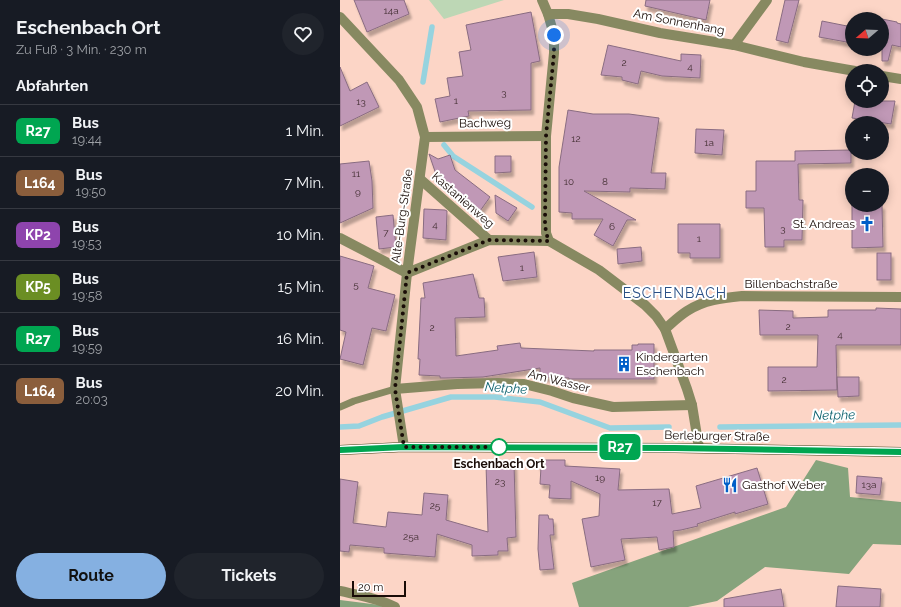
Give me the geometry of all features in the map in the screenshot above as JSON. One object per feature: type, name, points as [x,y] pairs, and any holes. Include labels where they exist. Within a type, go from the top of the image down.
[{"type":"main road","name":"Berleburger Straße","points":[[340,450],[404,447],[699,448],[901,452]]},
{"type":"street","points":[[542,0],[554,35],[554,53],[546,136],[546,233],[549,241],[605,274],[645,305],[656,316],[665,329],[688,389],[699,448]]},
{"type":"street","name":"Am Sonnenhang","points":[[734,45],[767,0]]},
{"type":"street","name":"Am Sonnenhang","points":[[548,14],[568,14],[598,19],[660,33],[734,45],[804,62],[845,69]]},
{"type":"street","name":"Alte-Burg-Straße","points":[[340,17],[399,80],[417,107],[425,137],[407,273],[395,389],[404,447]]},
{"type":"street","points":[[889,77],[901,80]]},
{"type":"street","name":"Bachweg","points":[[425,137],[546,136]]},
{"type":"street","name":"Kastanienweg","points":[[420,179],[489,240]]},
{"type":"street","points":[[340,238],[407,273]]},
{"type":"street","name":"Kastanienweg","points":[[407,273],[489,240],[549,241]]},
{"type":"street","name":"Billenbachstraße","points":[[665,329],[687,311],[716,299],[742,296],[901,297]]},
{"type":"street","name":"Am Wasser","points":[[395,389],[457,384],[524,384],[573,398],[613,407],[692,405]]},
{"type":"street","points":[[340,591],[370,598],[395,607]]},
{"type":"lane","points":[[340,407],[354,401],[395,389]]},
{"type":"green space","points":[[429,0],[504,0],[444,19]]},
{"type":"green space","points":[[816,460],[848,468],[850,497],[901,502],[901,545],[873,544],[849,574],[765,567],[717,601],[688,607],[579,607],[572,583],[786,507]]},
{"type":"green space","points":[[340,600],[380,605],[383,607],[340,607]]},
{"type":"building","points":[[354,0],[404,0],[409,14],[367,32]]},
{"type":"building","points":[[646,0],[710,0],[706,20],[645,6]]},
{"type":"building","points":[[785,0],[799,0],[788,43],[776,40]]},
{"type":"building","points":[[531,12],[540,61],[531,63],[531,110],[468,111],[469,116],[440,122],[435,99],[450,96],[447,78],[463,76],[459,52],[471,50],[466,25]]},
{"type":"building","points":[[889,20],[897,22],[901,24],[901,47],[892,45],[888,61],[882,61],[882,56],[889,56]]},
{"type":"building","points":[[822,21],[845,26],[845,42],[819,37]]},
{"type":"building","points":[[608,45],[681,61],[681,54],[701,55],[700,78],[662,76],[641,71],[638,84],[622,80],[622,77],[601,75]]},
{"type":"building","points":[[340,67],[350,91],[367,82],[379,107],[340,126]]},
{"type":"building","points":[[889,101],[895,101],[891,124],[889,124],[889,116],[852,116],[854,108],[889,108]]},
{"type":"building","points":[[568,110],[593,114],[629,114],[659,118],[651,173],[666,173],[665,189],[630,188],[630,192],[584,191],[636,220],[627,220],[613,246],[594,235],[603,219],[572,219],[572,213],[559,212],[559,167]]},
{"type":"building","points":[[696,129],[724,130],[722,155],[695,153]]},
{"type":"building","points":[[845,150],[845,160],[851,160],[851,163],[798,164],[799,200],[803,200],[802,240],[784,240],[784,247],[765,247],[764,208],[746,208],[746,191],[756,191],[756,161],[795,161],[795,151]]},
{"type":"building","points":[[429,154],[438,159],[450,155],[455,170],[490,197],[480,211],[438,180]]},
{"type":"building","points":[[495,156],[511,156],[511,172],[495,173]]},
{"type":"building","points":[[369,161],[372,181],[373,208],[340,223],[340,164]]},
{"type":"building","points":[[495,195],[517,208],[508,221],[496,213]]},
{"type":"building","points":[[424,209],[447,211],[446,240],[423,238]]},
{"type":"building","name":"St. Andreas","points":[[852,212],[882,212],[883,247],[852,248]]},
{"type":"building","points":[[393,215],[396,247],[379,249],[376,217]]},
{"type":"building","points":[[678,224],[720,224],[720,258],[690,258],[690,253],[678,253]]},
{"type":"building","points":[[641,247],[642,261],[618,264],[617,249]]},
{"type":"building","points":[[534,252],[537,277],[503,281],[498,257]]},
{"type":"building","points":[[877,253],[891,253],[891,280],[877,280]]},
{"type":"building","points":[[340,256],[374,266],[368,288],[395,295],[386,331],[372,328],[363,365],[340,359],[346,332],[340,330]]},
{"type":"building","points":[[473,274],[479,298],[484,298],[485,317],[455,318],[456,356],[498,350],[497,346],[520,343],[521,348],[594,351],[632,350],[632,345],[654,344],[654,379],[569,379],[540,377],[540,368],[483,377],[440,378],[440,376],[419,375],[420,359],[418,359],[421,298],[425,298],[423,283]]},
{"type":"building","points":[[876,308],[901,309],[901,345],[836,345],[837,390],[768,391],[768,367],[817,367],[818,335],[760,335],[759,310],[793,311],[793,318],[828,317],[828,310],[876,310]]},
{"type":"building","points":[[837,377],[859,377],[859,396],[838,397]]},
{"type":"building","points":[[541,460],[565,460],[565,466],[620,469],[618,490],[669,489],[672,514],[701,508],[696,486],[757,468],[768,504],[735,514],[735,512],[697,524],[698,526],[673,531],[674,547],[659,550],[657,537],[621,539],[625,560],[591,567],[582,519],[599,516],[600,494],[571,481],[571,499],[549,498],[550,485],[540,484],[541,467],[538,466],[538,464],[541,464]]},
{"type":"building","points":[[514,463],[516,537],[507,538],[508,551],[498,551],[498,555],[472,556],[472,545],[437,534],[435,557],[384,553],[384,548],[350,545],[349,552],[340,551],[340,479],[358,482],[353,523],[386,527],[388,512],[422,515],[424,493],[448,495],[446,520],[488,532],[486,464]]},
{"type":"building","points":[[857,476],[882,478],[880,495],[856,493]]},
{"type":"building","points":[[539,515],[548,515],[549,519],[553,519],[554,535],[550,535],[554,569],[540,570],[538,549]]},
{"type":"building","points":[[838,586],[881,589],[880,607],[836,607]]},
{"type":"building","points":[[781,589],[784,607],[724,607],[724,599]]},
{"type":"waterway","points":[[423,82],[432,27]]},
{"type":"waterway","points":[[444,145],[453,156],[532,207]]},
{"type":"waterway","name":"Netphe","points":[[340,427],[359,426],[382,417],[451,397],[495,397],[540,402],[610,428],[669,427]]},
{"type":"waterway","name":"Netphe","points":[[720,427],[901,425]]},
{"type":"bus line","name":"R27","points":[[340,450],[404,447],[675,448],[901,452]]},
{"type":"place","name":"St. Andreas","points":[[867,224]]},
{"type":"place","name":"Kindergarten Eschenbach","points":[[624,364]]},
{"type":"place","name":"Eschenbach Ort","points":[[499,447]]},
{"type":"place","name":"Gasthof Weber","points":[[730,485]]},
{"type":"district","name":"ESCHENBACH","points":[[675,293]]},
{"type":"route","points":[[499,447],[503,447],[404,447],[395,389],[407,273],[489,240],[549,241],[546,233],[545,222],[546,136],[554,53],[554,35]]}]
